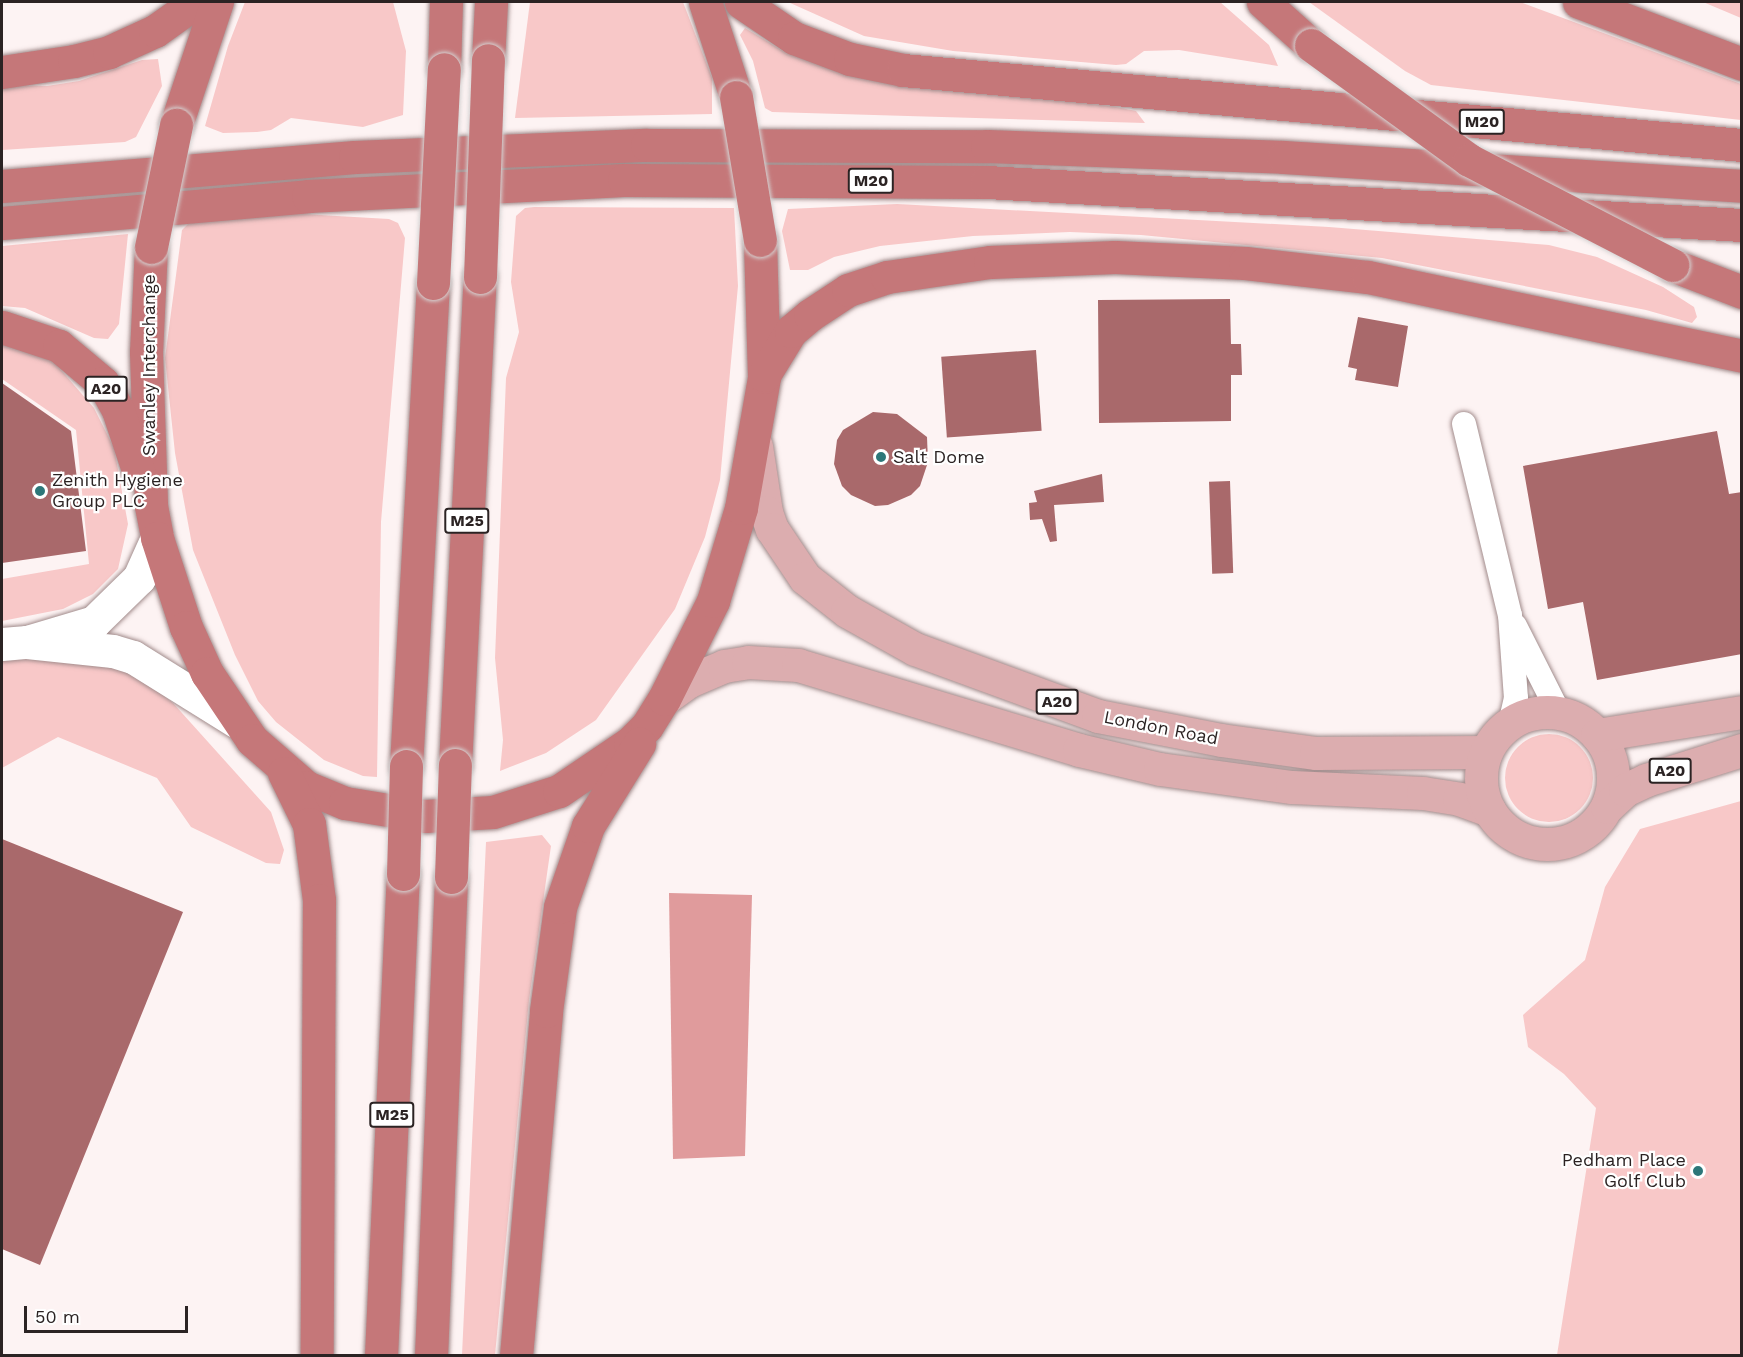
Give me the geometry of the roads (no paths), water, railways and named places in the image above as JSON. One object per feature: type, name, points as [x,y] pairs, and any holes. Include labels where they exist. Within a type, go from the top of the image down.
[{"type":"highway","points":[[2,72],[74,61],[109,52],[155,31],[196,2]]},
{"type":"highway","name":"Swanley Interchange","points":[[217,2],[176,125],[151,247],[146,340],[151,506],[157,538],[186,627],[236,721],[283,771],[328,798],[370,809],[425,816],[482,813],[559,791],[608,761],[656,713],[713,601],[741,508],[756,438],[764,377],[760,240],[736,97],[705,2]]},
{"type":"highway","name":"M25","points":[[381,1356],[403,874],[405,766],[433,283],[446,2]]},
{"type":"highway","name":"M25","points":[[431,1356],[455,765],[480,277],[491,2]]},
{"type":"highway","name":"M20","points":[[741,2],[775,28],[804,43],[850,59],[903,70],[1742,145]]},
{"type":"highway","points":[[1263,2],[1311,45],[1470,160],[1672,265],[1742,292]]},
{"type":"highway","points":[[1579,2],[1742,64]]},
{"type":"highway","name":"M20","points":[[2,186],[355,157],[670,145],[987,146],[1284,157],[1742,186]]},
{"type":"highway","name":"M20","points":[[2,223],[308,196],[648,180],[987,182],[1742,225]]},
{"type":"highway","points":[[764,377],[791,331],[810,315],[849,291],[887,277],[990,262],[1115,257],[1245,263],[1368,277],[1742,356]]},
{"type":"highway","name":"A20","points":[[2,327],[59,346],[103,383],[118,410],[151,506]]},
{"type":"highway","points":[[516,1356],[546,1011],[560,907],[588,826],[633,757],[656,713]]},
{"type":"highway","points":[[283,771],[309,824],[319,900],[317,1356]]},
{"type":"main road","name":"London Road","points":[[756,438],[758,481],[766,512],[805,578],[847,611],[915,649],[1098,716],[1221,740],[1316,753],[1486,752]]},
{"type":"main road","points":[[14,643],[94,622],[140,578],[157,538]]},
{"type":"main road","points":[[14,643],[113,651],[133,657],[236,721]]},
{"type":"main road","name":"London Road","points":[[656,713],[689,681],[724,666],[756,662],[798,665],[1079,750],[1160,769],[1292,787],[1423,793],[1459,799],[1489,810]]},
{"type":"main road","points":[[1598,735],[1742,711]]},
{"type":"main road","points":[[1542,712],[1559,713],[1574,718],[1598,735],[1612,770],[1606,807],[1587,831],[1556,844],[1523,840],[1498,823],[1489,810],[1480,782],[1486,752],[1510,723],[1542,712]]},
{"type":"main road","name":"A20","points":[[1606,807],[1625,790],[1646,780],[1742,750]]},
{"type":"street","points":[[1464,424],[1510,615],[1516,698],[1510,723]]},
{"type":"street","points":[[1510,615],[1559,713]]},
{"type":"place","name":"Salt Dome","points":[[881,457]]},
{"type":"place","name":"Zenith Hygiene Group PLC","points":[[40,491]]},
{"type":"place","name":"Pedham Place Golf Club","points":[[1698,1171]]}]
